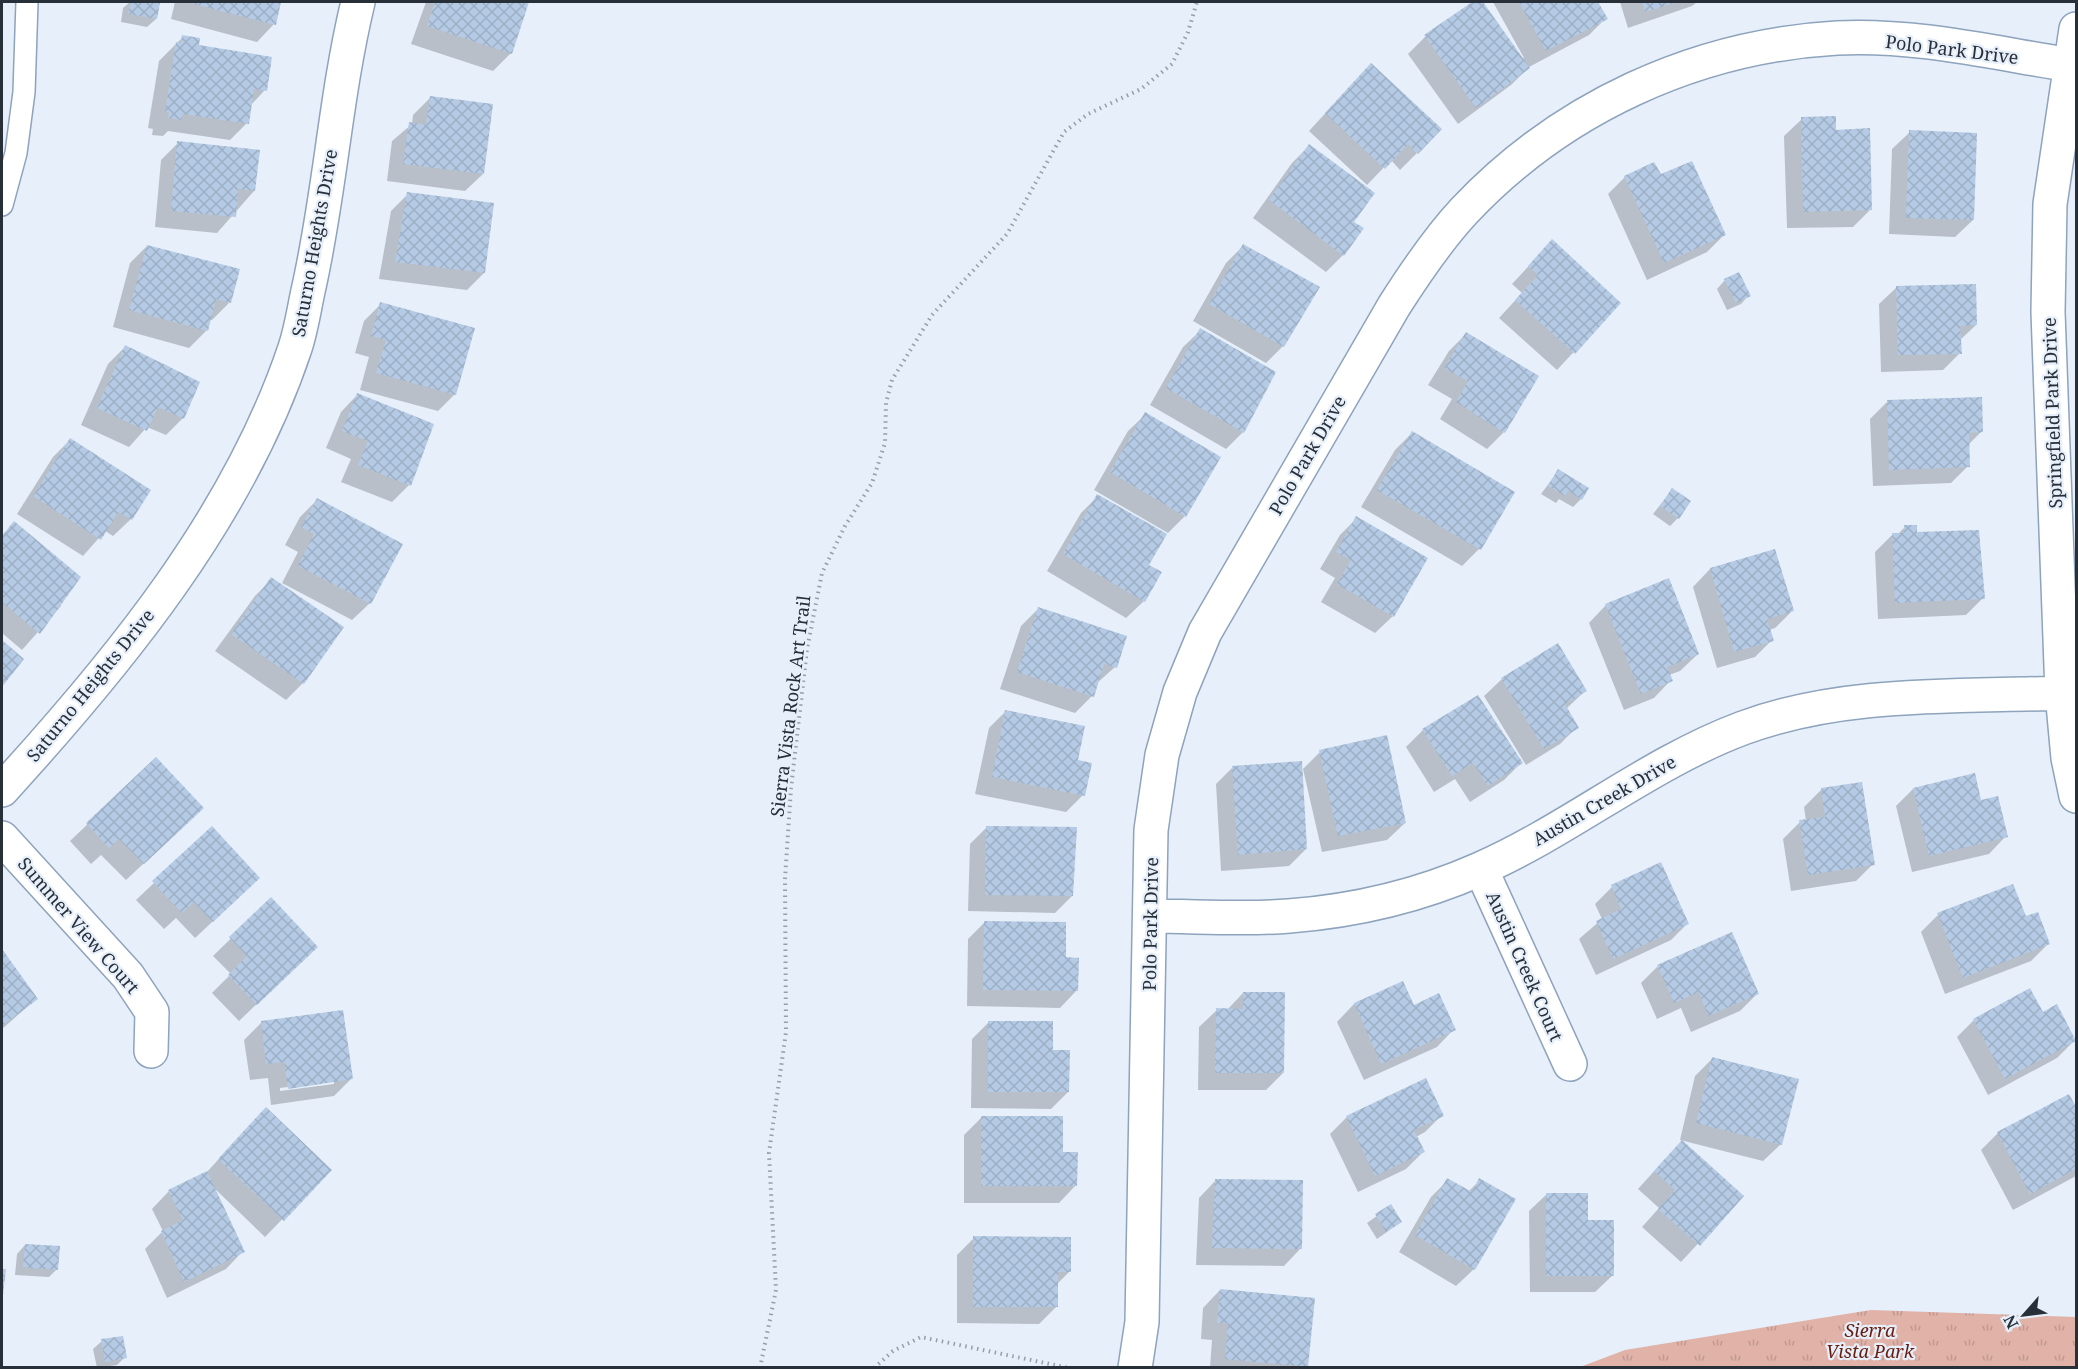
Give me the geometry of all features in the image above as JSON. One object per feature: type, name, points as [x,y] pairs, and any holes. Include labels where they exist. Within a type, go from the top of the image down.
[{"type":"street","name":"Saturno Heights Drive","points":[[2,790],[62,721],[164,595],[204,535],[240,474],[272,408],[296,347],[312,275],[324,207],[344,59],[358,2]]},
{"type":"street","name":"Springfield Park Drive","points":[[2076,29],[2050,204],[2062,311],[2062,693],[2068,758],[2076,796]]},
{"type":"street","name":"Polo Park Drive","points":[[1135,1368],[1142,1322],[1151,830],[1162,755],[1180,692],[1205,632],[1394,306],[1428,255],[1463,211],[1518,160],[1571,121],[1629,89],[1699,62],[1772,45],[1838,38],[1907,40],[2071,65]]},
{"type":"street","name":"Austin Creek Drive","points":[[1150,916],[1288,916],[1362,907],[1426,891],[1481,869],[1537,839],[1676,757],[1744,728],[1816,708],[1881,700],[2062,693]]},
{"type":"street","name":"Summer View Court","points":[[2,838],[128,976],[152,1012],[151,1051]]},
{"type":"street","name":"Austin Creek Court","points":[[1481,869],[1570,1064]]},
{"type":"lane","points":[[2,205],[16,153],[24,92],[27,2]]},
{"type":"path","name":"Sierra Vista Rock Art Trail","points":[[760,1368],[776,1290],[769,1153],[786,1032],[785,879],[791,788],[807,649],[822,573],[845,526],[872,483],[885,443],[886,403],[892,380],[932,315],[1007,234],[1064,132],[1088,114],[1141,90],[1172,64],[1188,32],[1197,2]]},
{"type":"path","points":[[874,1368],[893,1351],[921,1337],[1069,1368]]},
{"type":"green space","name":"Sierra Vista Park","points":[[1871,1310],[2076,1317],[2076,1367],[1580,1367],[1625,1350]]},
{"type":"building","points":[[131,2],[160,3],[157,19],[128,14]]},
{"type":"building","points":[[186,2],[281,2],[276,25]]},
{"type":"building","points":[[435,2],[529,2],[512,54],[427,26]]},
{"type":"building","points":[[1472,2],[1483,2],[1530,68],[1476,108],[1424,35]]},
{"type":"building","points":[[1519,2],[1598,2],[1608,19],[1546,51]]},
{"type":"building","points":[[1642,2],[1677,2],[1645,12]]},
{"type":"building","points":[[182,35],[200,38],[199,45],[272,57],[267,91],[254,89],[249,124],[183,114],[181,120],[168,118],[169,112],[165,112],[176,42],[181,43]]},
{"type":"building","points":[[1371,63],[1442,129],[1418,154],[1408,144],[1385,169],[1325,113]]},
{"type":"building","points":[[430,96],[493,104],[484,174],[403,164],[409,122],[426,125]]},
{"type":"building","points":[[1836,116],[1836,130],[1870,128],[1872,210],[1803,212],[1801,117]]},
{"type":"building","points":[[1909,130],[1977,133],[1974,220],[1906,218]]},
{"type":"building","points":[[177,141],[260,150],[255,191],[238,189],[236,217],[171,211]]},
{"type":"building","points":[[1309,144],[1375,193],[1354,222],[1364,228],[1344,256],[1269,200]]},
{"type":"building","points":[[1692,161],[1726,235],[1664,263],[1624,176],[1654,162],[1661,174]]},
{"type":"building","points":[[407,192],[494,203],[485,273],[395,262]]},
{"type":"building","points":[[1552,239],[1621,303],[1575,354],[1515,300],[1538,275],[1528,266]]},
{"type":"building","points":[[1243,244],[1320,287],[1284,347],[1209,304]]},
{"type":"building","points":[[147,245],[240,269],[231,303],[216,299],[208,331],[129,310]]},
{"type":"building","points":[[1739,272],[1751,296],[1736,303],[1724,279]]},
{"type":"building","points":[[1976,284],[1977,325],[1960,326],[1962,354],[1898,355],[1896,286]]},
{"type":"building","points":[[380,302],[475,328],[456,395],[376,373],[386,340],[371,336]]},
{"type":"building","points":[[1200,328],[1276,372],[1244,433],[1166,388]]},
{"type":"building","points":[[1466,332],[1539,376],[1505,433],[1456,402],[1468,381],[1444,368]]},
{"type":"building","points":[[125,345],[200,382],[184,419],[158,407],[147,431],[97,408]]},
{"type":"building","points":[[357,393],[434,424],[411,486],[358,465],[368,441],[342,431]]},
{"type":"building","points":[[1982,397],[1983,432],[1969,433],[1970,467],[1889,470],[1887,400]]},
{"type":"building","points":[[1145,412],[1221,457],[1186,517],[1110,472]]},
{"type":"building","points":[[1412,431],[1515,492],[1481,550],[1377,490]]},
{"type":"building","points":[[70,438],[151,490],[132,520],[118,512],[101,540],[33,496]]},
{"type":"building","points":[[1558,469],[1589,488],[1582,500],[1568,491],[1565,496],[1548,486]]},
{"type":"building","points":[[1672,488],[1691,501],[1679,519],[1660,506]]},
{"type":"building","points":[[1097,494],[1167,534],[1149,565],[1162,572],[1145,602],[1063,554]]},
{"type":"building","points":[[317,498],[403,544],[371,604],[298,566],[314,534],[301,527]]},
{"type":"building","points":[[1356,516],[1428,558],[1394,617],[1337,584],[1351,560],[1336,552]]},
{"type":"building","points":[[14,521],[81,577],[40,634],[2,602],[2,536]]},
{"type":"building","points":[[1904,525],[1917,525],[1917,532],[1979,530],[1985,599],[1895,603],[1892,533],[1904,533]]},
{"type":"building","points":[[1775,549],[1794,611],[1767,619],[1774,641],[1734,652],[1710,568]]},
{"type":"building","points":[[271,577],[344,627],[304,684],[231,634]]},
{"type":"building","points":[[1669,578],[1699,654],[1667,667],[1673,681],[1641,694],[1605,604]]},
{"type":"building","points":[[1038,607],[1127,636],[1117,668],[1104,664],[1094,697],[1017,672]]},
{"type":"building","points":[[2,640],[24,659],[2,687]]},
{"type":"building","points":[[1558,643],[1587,691],[1565,704],[1579,728],[1544,749],[1501,678]]},
{"type":"building","points":[[1478,695],[1523,763],[1488,786],[1473,763],[1452,776],[1422,729]]},
{"type":"building","points":[[1005,710],[1085,726],[1078,760],[1092,763],[1085,796],[992,777]]},
{"type":"building","points":[[1387,735],[1406,823],[1338,836],[1319,750]]},
{"type":"building","points":[[156,757],[204,808],[144,864],[119,839],[109,848],[86,823]]},
{"type":"building","points":[[1302,761],[1307,849],[1238,855],[1232,766]]},
{"type":"building","points":[[1975,773],[1981,800],[1998,796],[2008,837],[1929,856],[1913,788]]},
{"type":"building","points":[[1862,782],[1875,865],[1808,875],[1799,820],[1825,817],[1821,788]]},
{"type":"building","points":[[212,826],[260,878],[213,922],[194,902],[182,913],[152,881]]},
{"type":"building","points":[[986,826],[1077,827],[1073,896],[985,895]]},
{"type":"building","points":[[1661,862],[1689,924],[1613,959],[1596,921],[1621,909],[1611,885]]},
{"type":"building","points":[[2013,884],[2026,916],[2038,912],[2050,944],[1963,978],[1937,913]]},
{"type":"building","points":[[271,897],[318,947],[257,1005],[228,975],[247,956],[229,937]]},
{"type":"building","points":[[984,921],[1066,922],[1066,957],[1079,958],[1078,991],[983,990]]},
{"type":"building","points":[[1732,932],[1759,994],[1708,1016],[1699,992],[1674,1003],[1657,965]]},
{"type":"building","points":[[2,949],[38,999],[2,1026]]},
{"type":"building","points":[[1403,981],[1414,1005],[1439,993],[1456,1030],[1381,1064],[1354,1003]]},
{"type":"building","points":[[2030,988],[2043,1012],[2057,1004],[2076,1041],[2005,1079],[1973,1019]]},
{"type":"building","points":[[1243,992],[1285,992],[1284,1073],[1215,1073],[1216,1008],[1243,1009]]},
{"type":"building","points":[[343,1010],[353,1079],[288,1089],[284,1062],[266,1064],[261,1021]]},
{"type":"building","points":[[988,1021],[1053,1021],[1053,1050],[1070,1050],[1069,1092],[988,1092]]},
{"type":"building","points":[[1712,1057],[1799,1079],[1782,1145],[1696,1123]]},
{"type":"building","points":[[1426,1078],[1444,1116],[1414,1130],[1425,1152],[1375,1176],[1346,1116]]},
{"type":"building","points":[[2069,1094],[2076,1107],[2076,1169],[2030,1194],[1997,1132]]},
{"type":"building","points":[[266,1107],[332,1170],[284,1221],[218,1159]]},
{"type":"building","points":[[981,1116],[1063,1116],[1063,1152],[1078,1152],[1077,1186],[981,1186]]},
{"type":"building","points":[[1682,1140],[1744,1196],[1700,1246],[1658,1209],[1675,1190],[1654,1171]]},
{"type":"building","points":[[207,1171],[245,1252],[184,1282],[161,1231],[183,1220],[168,1190]]},
{"type":"building","points":[[1447,1178],[1472,1192],[1479,1178],[1516,1199],[1475,1270],[1415,1235]]},
{"type":"building","points":[[1215,1179],[1303,1180],[1302,1249],[1212,1248]]},
{"type":"building","points":[[1546,1193],[1588,1193],[1588,1220],[1614,1220],[1614,1276],[1546,1276]]},
{"type":"building","points":[[1391,1204],[1402,1222],[1386,1232],[1375,1214]]},
{"type":"building","points":[[973,1236],[1071,1237],[1071,1272],[1058,1272],[1058,1307],[973,1307]]},
{"type":"building","points":[[25,1244],[60,1246],[58,1270],[23,1267]]},
{"type":"building","points":[[2,1269],[6,1269],[3,1295],[2,1295]]},
{"type":"building","points":[[1220,1289],[1315,1298],[1308,1367],[1225,1359],[1228,1323],[1217,1323]]},
{"type":"building","points":[[123,1336],[127,1358],[105,1362],[101,1339]]}]
